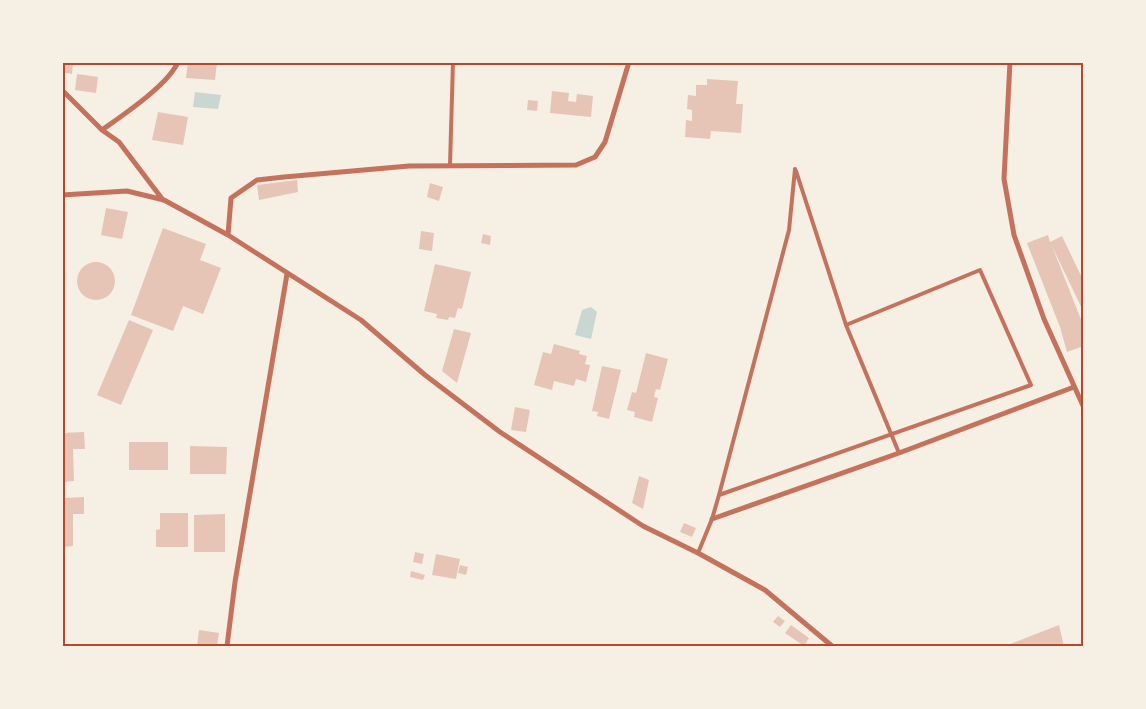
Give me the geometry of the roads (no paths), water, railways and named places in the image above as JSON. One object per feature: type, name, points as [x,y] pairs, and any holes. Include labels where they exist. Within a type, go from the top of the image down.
[{"type":"street","points":[[102,130],[146,98],[175,69],[178,62]]},
{"type":"street","points":[[228,235],[231,198],[257,180],[450,164],[576,165],[595,157],[605,142],[629,62]]},
{"type":"street","points":[[1010,62],[1004,179],[1014,235],[1044,319],[1084,408]]},
{"type":"street","points":[[62,90],[102,130],[119,142],[164,200]]},
{"type":"street","points":[[62,195],[127,191],[164,200],[228,235],[362,320],[425,375],[500,432],[643,526],[765,590],[832,646]]},
{"type":"street","points":[[227,646],[235,582],[287,274]]},
{"type":"street","points":[[712,519],[899,453],[1074,387]]},
{"type":"lane","points":[[450,164],[453,62]]},
{"type":"lane","points":[[698,554],[719,495],[789,230],[795,169],[846,325],[893,434],[899,453]]},
{"type":"lane","points":[[719,495],[1031,385],[980,270],[846,325]]}]
